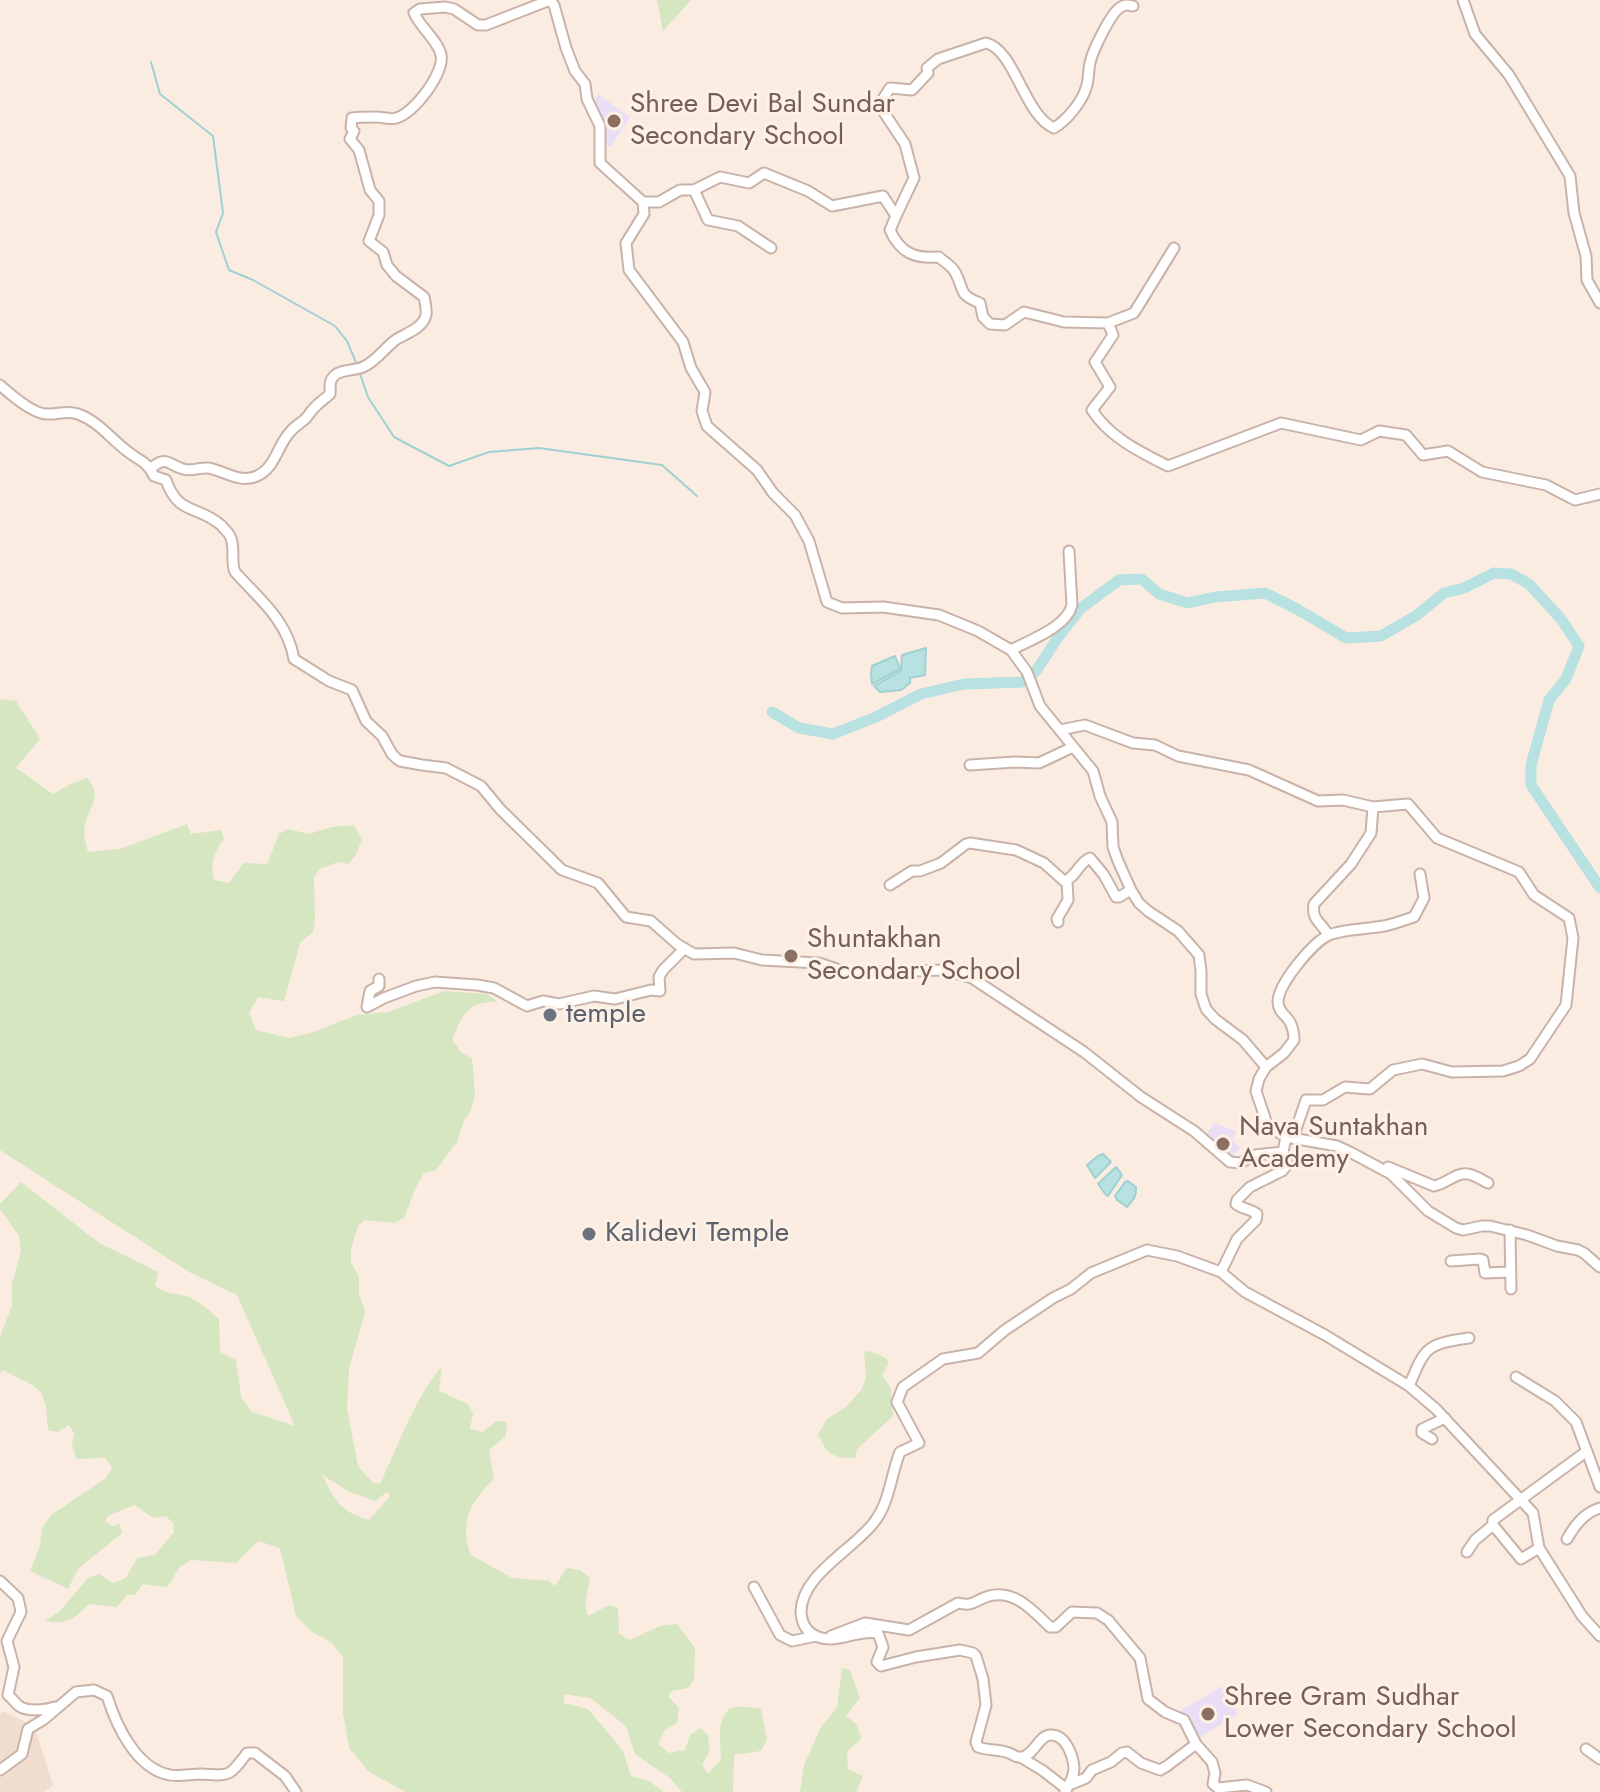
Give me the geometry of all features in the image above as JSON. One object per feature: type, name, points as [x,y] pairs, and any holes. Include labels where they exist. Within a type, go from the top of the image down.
[{"type":"street","points":[[150,469],[164,461],[184,470],[208,468],[228,475],[257,476],[273,462],[291,430],[330,394],[330,381],[338,373],[362,368],[422,322],[426,315],[424,297],[396,276],[387,265],[383,252],[369,241],[379,215],[379,201],[370,190],[359,150],[350,139],[354,131],[351,128],[352,118],[396,118],[415,106],[439,70],[442,58],[437,44],[414,13],[420,9],[454,9],[478,25],[486,25],[550,0],[575,71],[585,84],[587,99],[600,126],[600,163],[643,202],[659,202],[680,190],[694,190],[720,177],[749,183],[764,173],[808,191],[832,206],[883,196],[896,216]]},
{"type":"street","points":[[1463,0],[1475,34],[1509,75],[1570,176],[1574,213],[1586,256],[1587,280],[1600,303]]},
{"type":"street","points":[[1133,6],[1121,7],[1112,16],[1093,52],[1082,97],[1060,125],[1054,128],[1048,125],[1027,98],[1011,67],[993,44],[986,43],[938,59],[927,68],[928,73],[912,90],[890,88],[879,105],[905,144],[914,178],[890,230],[896,244],[920,258],[939,257],[954,270],[967,298],[980,303],[983,317],[990,324],[1005,325],[1024,312],[1064,322],[1108,323],[1134,313],[1174,248]]},
{"type":"street","points":[[694,190],[708,220],[738,226],[771,248]]},
{"type":"street","points":[[643,202],[644,214],[626,243],[629,270],[683,342],[691,368],[705,392],[702,411],[707,426],[757,470],[773,493],[795,515],[809,541],[827,602],[842,608],[883,607],[939,615],[978,631],[1011,650],[1027,672],[1040,706],[1093,771],[1112,822],[1113,847],[1131,890],[1139,903],[1178,931],[1199,955],[1201,994],[1206,1009],[1243,1040],[1266,1067]]},
{"type":"street","points":[[1108,323],[1113,335],[1095,362],[1110,387],[1092,410],[1101,424],[1139,451],[1168,466],[1281,423],[1361,440],[1379,431],[1406,435],[1423,455],[1448,451],[1482,472],[1546,485],[1575,500],[1600,494]]},
{"type":"street","points":[[0,385],[27,406],[46,415],[63,411],[79,414],[143,461],[154,476],[166,480],[180,504],[210,516],[232,539],[232,566],[235,572],[277,617],[294,659],[329,681],[352,690],[366,721],[382,736],[392,754],[400,761],[446,768],[481,786],[562,870],[598,883],[626,917],[651,921],[694,954],[734,953],[762,960],[819,963],[848,973],[944,970],[972,978],[1084,1052],[1141,1097],[1194,1131],[1230,1162],[1240,1163],[1255,1155],[1283,1152]]},
{"type":"street","points":[[1011,650],[1057,625],[1071,612],[1069,551]]},
{"type":"street","points":[[1060,730],[1085,725],[1133,743],[1155,745],[1178,756],[1249,770],[1318,801],[1343,800],[1373,807],[1408,804],[1437,838],[1519,872],[1534,895],[1569,918],[1573,938],[1566,1005],[1530,1059],[1503,1071],[1452,1072],[1422,1064],[1393,1070],[1370,1089],[1345,1087],[1323,1100],[1306,1100],[1294,1135],[1286,1137]]},
{"type":"street","points":[[970,765],[1039,763],[1073,747]]},
{"type":"street","points":[[1328,935],[1315,919],[1314,904],[1351,864],[1371,833],[1373,807]]},
{"type":"street","points":[[890,885],[912,871],[941,863],[970,843],[1016,850],[1040,861],[1067,881]]},
{"type":"street","points":[[1058,922],[1068,900],[1067,881],[1090,858],[1116,897],[1131,890]]},
{"type":"street","points":[[1420,874],[1424,898],[1414,917],[1328,935],[1295,966],[1283,985],[1278,1005],[1289,1019],[1294,1040],[1284,1053],[1266,1067],[1259,1079],[1256,1091],[1267,1124],[1286,1137],[1337,1146],[1391,1174],[1428,1211],[1456,1228],[1463,1230],[1482,1226],[1510,1230],[1578,1250],[1600,1267]]},
{"type":"street","points":[[379,979],[379,986],[370,991],[367,1007],[416,986],[435,982],[494,988],[527,1006],[543,1001],[559,1004],[594,996],[615,999],[651,990],[660,991],[659,977],[663,970],[684,949]]},
{"type":"street","points":[[1221,1272],[1237,1239],[1256,1220],[1257,1214],[1236,1204],[1237,1200],[1250,1187],[1282,1171],[1287,1165],[1283,1152],[1286,1137]]},
{"type":"street","points":[[1362,1159],[1434,1186],[1457,1175],[1467,1174],[1488,1183]]},
{"type":"street","points":[[1510,1230],[1511,1289]]},
{"type":"street","points":[[1067,1788],[1022,1758],[1008,1752],[978,1747],[976,1742],[986,1705],[983,1679],[973,1653],[960,1650],[881,1666],[877,1662],[883,1647],[878,1633],[871,1631],[841,1638],[820,1637],[808,1631],[802,1620],[802,1600],[830,1563],[876,1520],[887,1498],[900,1452],[919,1443],[897,1402],[903,1387],[943,1359],[978,1353],[1005,1330],[1091,1273],[1147,1250],[1177,1256],[1221,1272],[1245,1292],[1325,1335],[1421,1395],[1533,1513],[1539,1548],[1582,1616],[1600,1636]]},
{"type":"street","points":[[1451,1261],[1480,1259],[1483,1260],[1485,1273],[1510,1272]]},
{"type":"street","points":[[1409,1386],[1427,1350],[1451,1340],[1469,1338]]},
{"type":"street","points":[[1516,1377],[1546,1394],[1573,1418],[1579,1426],[1600,1487]]},
{"type":"street","points":[[1432,1439],[1422,1433],[1422,1429],[1445,1418]]},
{"type":"street","points":[[1467,1552],[1475,1540],[1493,1525],[1493,1520],[1587,1451]]},
{"type":"street","points":[[1567,1539],[1584,1516],[1600,1508]]},
{"type":"street","points":[[1493,1525],[1521,1559],[1539,1548]]},
{"type":"street","points":[[0,1581],[18,1598],[21,1612],[7,1641],[14,1667],[8,1695],[25,1709],[50,1710],[62,1704]]},
{"type":"street","points":[[754,1587],[780,1635],[792,1641],[820,1637],[865,1623],[909,1630],[958,1603],[969,1605],[991,1595],[1018,1598],[1050,1627],[1056,1627],[1072,1612],[1097,1613],[1108,1620],[1140,1658],[1148,1699],[1165,1712],[1184,1720],[1196,1744],[1212,1762],[1215,1773],[1213,1784],[1218,1788],[1247,1785],[1266,1792]]},
{"type":"street","points":[[0,1770],[22,1754],[28,1729],[76,1692],[94,1690],[107,1696],[115,1720],[128,1743],[148,1765],[161,1773],[221,1776],[232,1773],[247,1753],[255,1753],[285,1776],[296,1792]]},
{"type":"street","points":[[1022,1758],[1046,1736],[1059,1738],[1068,1747],[1074,1768],[1067,1788]]},
{"type":"street","points":[[1067,1788],[1122,1753],[1127,1752],[1141,1763],[1160,1770],[1196,1744]]},
{"type":"street","points":[[1586,1749],[1600,1759]]},
{"type":"shaded area","name":"Shree Devi Bal Sundar Secondary School","points":[[598,94],[630,117],[610,147],[602,142],[593,104]]},
{"type":"shaded area","name":"Nava Suntakhan Academy","points":[[1215,1123],[1236,1131],[1232,1140],[1240,1147],[1230,1159],[1204,1137]]},
{"type":"shaded area","name":"Shree Gram Sudhar Lower Secondary School","points":[[1222,1686],[1238,1714],[1194,1741],[1177,1713]]},
{"type":"shaded area","points":[[3,1711],[34,1726],[53,1785],[44,1792],[0,1792],[0,1714]]},
{"type":"green space","points":[[657,0],[691,0],[663,31]]},
{"type":"green space","points":[[0,699],[16,701],[40,739],[16,768],[53,794],[87,778],[92,785],[95,797],[84,829],[88,852],[120,849],[187,824],[191,834],[221,830],[224,839],[212,869],[214,880],[229,883],[244,863],[267,864],[279,834],[288,829],[309,834],[354,825],[362,840],[355,856],[348,864],[338,862],[320,869],[314,877],[313,932],[300,943],[284,1001],[258,997],[249,1013],[256,1030],[289,1038],[357,1015],[389,1012],[444,991],[487,994],[497,1001],[478,1004],[467,1011],[452,1040],[462,1053],[472,1058],[475,1094],[457,1142],[436,1170],[424,1173],[404,1218],[393,1223],[365,1220],[358,1226],[351,1249],[351,1262],[359,1277],[359,1293],[365,1312],[349,1368],[347,1409],[358,1466],[372,1482],[380,1484],[415,1408],[442,1366],[439,1391],[468,1404],[473,1414],[470,1429],[483,1432],[496,1421],[507,1422],[506,1436],[489,1450],[494,1479],[469,1513],[466,1532],[471,1555],[512,1578],[549,1581],[555,1586],[567,1568],[580,1570],[590,1578],[585,1605],[588,1616],[609,1605],[618,1608],[619,1634],[630,1640],[660,1626],[677,1624],[695,1648],[694,1680],[688,1688],[672,1691],[668,1696],[679,1708],[677,1723],[665,1730],[658,1744],[669,1753],[685,1750],[690,1735],[700,1728],[708,1735],[710,1751],[702,1765],[708,1774],[721,1759],[721,1722],[728,1710],[735,1707],[761,1709],[767,1739],[761,1751],[734,1755],[733,1792],[682,1792],[671,1779],[635,1754],[626,1726],[590,1698],[564,1694],[564,1703],[588,1709],[623,1751],[631,1776],[649,1781],[664,1792],[406,1792],[369,1772],[349,1748],[343,1713],[343,1657],[331,1642],[312,1632],[296,1616],[280,1548],[258,1541],[236,1563],[191,1560],[180,1567],[167,1587],[143,1584],[135,1595],[127,1595],[117,1607],[89,1604],[70,1620],[45,1621],[60,1611],[89,1577],[100,1574],[113,1583],[126,1578],[137,1558],[155,1555],[174,1532],[173,1523],[166,1516],[153,1518],[135,1505],[108,1516],[105,1521],[112,1526],[120,1524],[122,1533],[78,1569],[68,1589],[30,1571],[40,1546],[42,1528],[51,1515],[106,1478],[112,1467],[105,1458],[76,1459],[72,1444],[74,1433],[69,1425],[58,1432],[48,1430],[45,1404],[39,1391],[3,1370],[0,1374],[0,1336],[12,1306],[12,1283],[21,1251],[19,1236],[0,1209],[0,1204],[21,1182],[99,1243],[158,1272],[155,1286],[168,1293],[190,1298],[219,1319],[220,1352],[236,1360],[241,1397],[252,1412],[295,1426],[237,1295],[189,1272],[0,1150]],"holes":[[[322,1475],[350,1492],[375,1501],[387,1492],[390,1496],[369,1520],[345,1509]]]},
{"type":"green space","points":[[870,1351],[886,1358],[889,1363],[882,1375],[891,1388],[893,1416],[857,1449],[855,1458],[836,1456],[828,1451],[818,1435],[827,1419],[847,1406],[862,1389],[866,1377],[864,1352]]},
{"type":"green space","points":[[842,1668],[850,1670],[860,1698],[846,1716],[856,1724],[862,1738],[847,1752],[848,1769],[863,1776],[856,1792],[800,1792],[804,1765],[821,1727],[837,1707]]},
{"type":"water","points":[[926,648],[925,675],[910,678],[910,683],[901,690],[880,692],[874,686],[901,671],[902,655]]},
{"type":"water","points":[[895,656],[900,669],[872,684],[872,666]]},
{"type":"water","points":[[1103,1154],[1111,1162],[1095,1178],[1087,1165]]},
{"type":"water","points":[[1116,1167],[1122,1175],[1108,1196],[1098,1184]]},
{"type":"water","points":[[1128,1181],[1136,1190],[1127,1207],[1115,1196]]},
{"type":"waterway","points":[[151,62],[160,94],[213,136],[223,213],[216,232],[229,270],[335,326],[347,341],[357,365]]},
{"type":"waterway","points":[[359,371],[368,397],[394,437],[449,466],[489,452],[539,448],[662,465],[697,496]]},
{"type":"waterway","points":[[772,712],[799,728],[833,734],[921,694],[964,684],[1023,682],[1036,671],[1080,609],[1119,580],[1142,579],[1159,594],[1188,603],[1215,597],[1265,593],[1346,638],[1381,636],[1417,615],[1444,593],[1464,588],[1494,573],[1511,574],[1529,584],[1561,619],[1579,646],[1566,679],[1549,700],[1531,765],[1531,785],[1600,888]]},
{"type":"place","name":"Shree Devi Bal Sundar Secondary School","points":[[614,121]]},
{"type":"place","name":"Shuntakhan Secondary School","points":[[791,956]]},
{"type":"place","name":"temple","points":[[550,1015]]},
{"type":"place","name":"Nava Suntakhan Academy","points":[[1223,1144]]},
{"type":"place","name":"Kalidevi Temple","points":[[589,1234]]},
{"type":"place","name":"Shree Gram Sudhar Lower Secondary School","points":[[1208,1714]]}]
